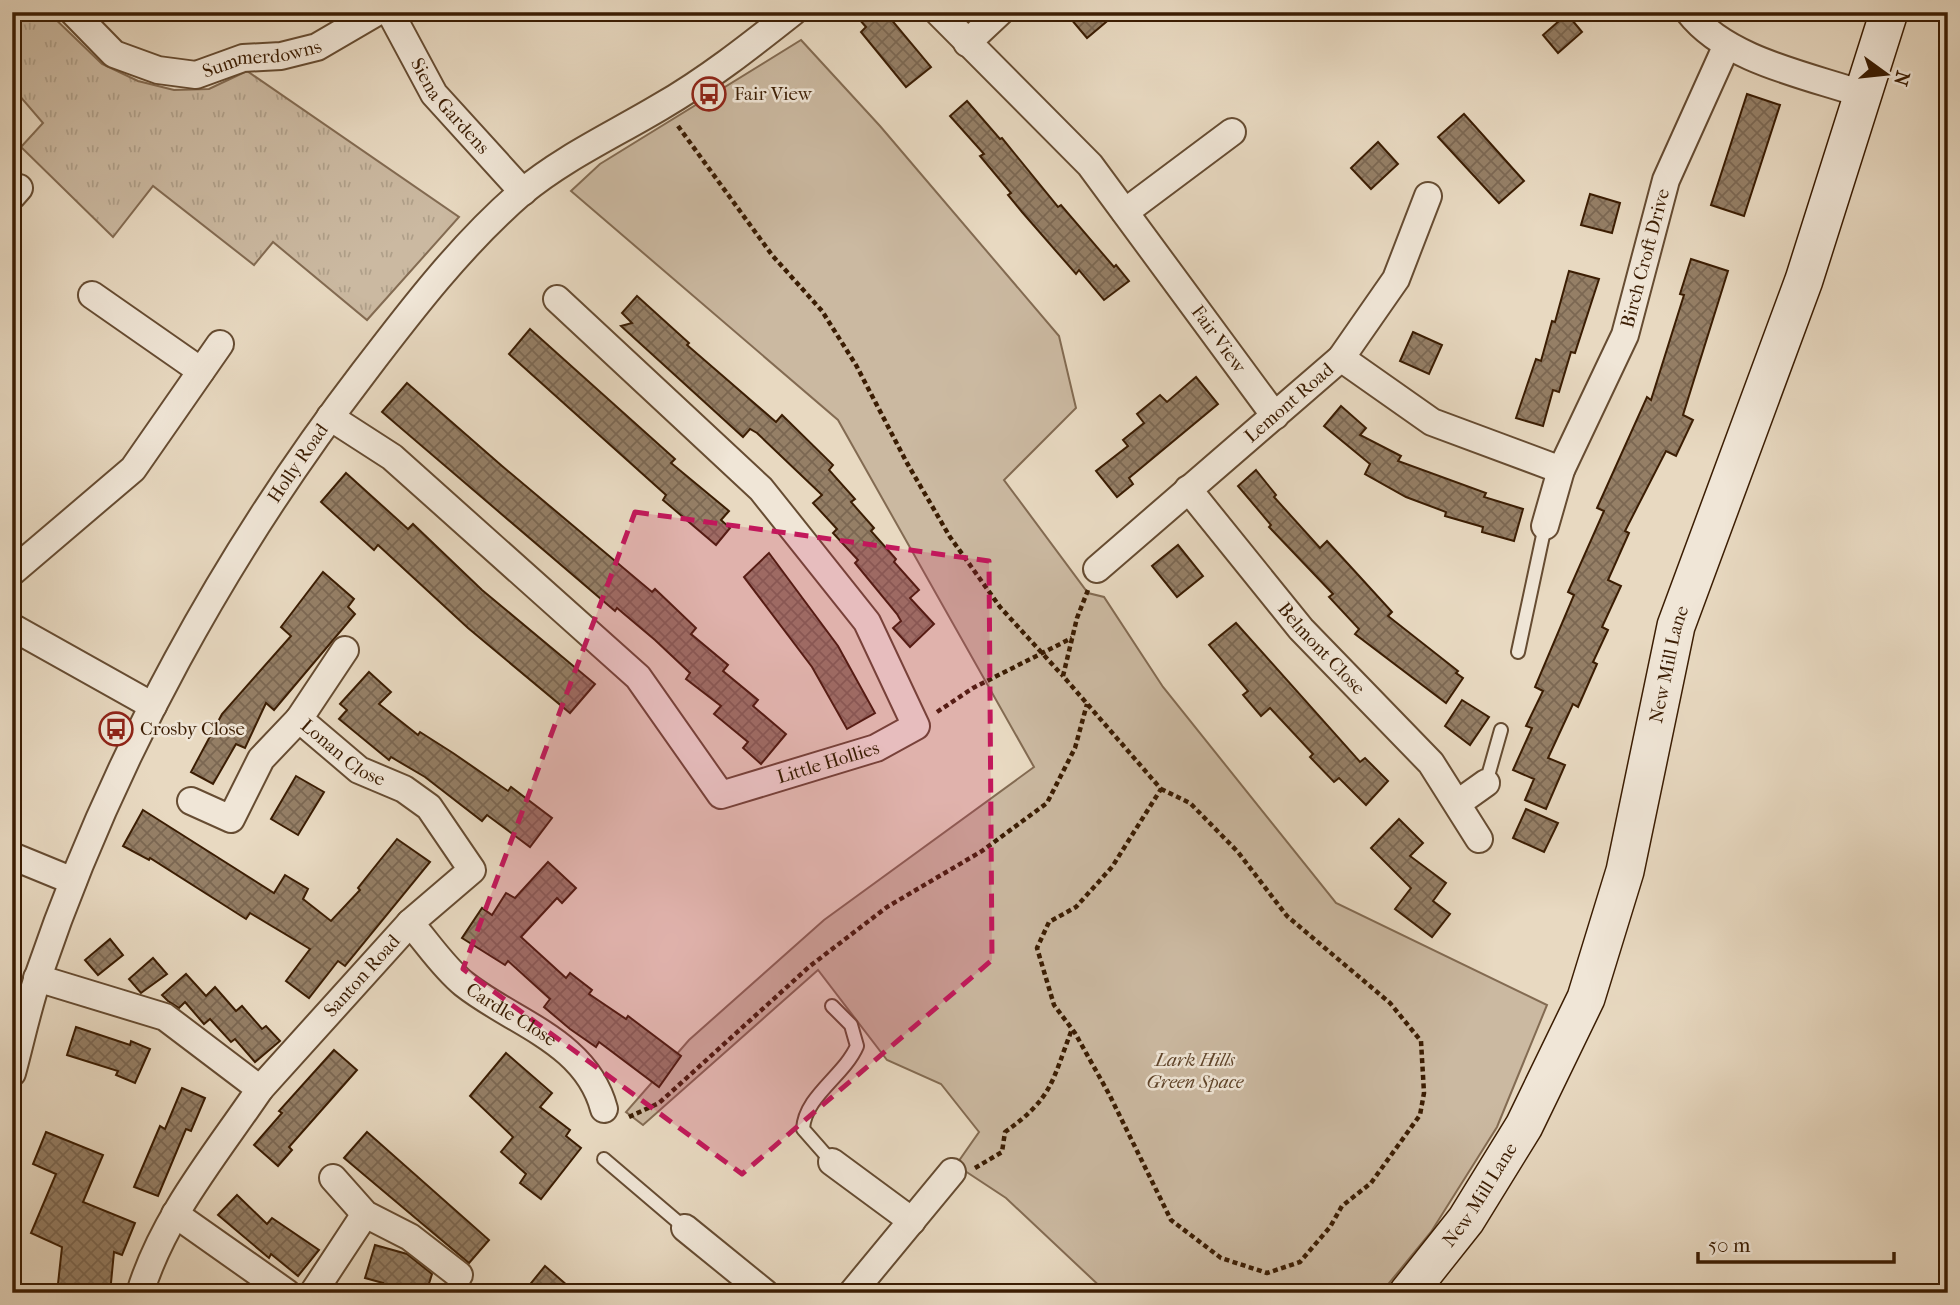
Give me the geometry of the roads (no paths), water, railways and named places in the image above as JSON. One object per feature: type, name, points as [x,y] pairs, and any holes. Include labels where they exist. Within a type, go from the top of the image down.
[{"type":"street","name":"Summerdowns","points":[[73,12],[114,54],[158,70],[196,75],[243,58],[281,56],[317,47],[377,12]]},
{"type":"street","name":"Siena Gardens","points":[[390,12],[434,94],[523,192]]},
{"type":"street","name":"Holly Road","points":[[12,1073],[37,978],[73,881],[153,706],[240,552],[330,417],[418,301],[472,240],[523,192],[576,154],[663,106],[747,49],[793,12]]},
{"type":"street","name":"Fair View","points":[[938,12],[1090,165],[1275,416]]},
{"type":"street","points":[[967,43],[1000,12]]},
{"type":"street","points":[[1689,12],[1699,25],[1727,47],[1862,94]]},
{"type":"street","name":"New Mill Lane","points":[[1408,1293],[1466,1220],[1524,1126],[1586,998],[1625,871],[1676,626],[1804,280],[1889,12]]},
{"type":"street","name":"Birch Croft Drive","points":[[1545,526],[1561,470],[1625,335],[1665,180],[1727,47]]},
{"type":"street","points":[[1125,212],[1232,132]]},
{"type":"street","name":"Lemont Road","points":[[1097,569],[1341,358],[1396,279],[1428,196]]},
{"type":"street","points":[[92,295],[201,371]]},
{"type":"street","name":"Little Hollies","points":[[330,417],[392,457],[638,677],[721,795],[876,748],[916,726],[867,622],[761,489],[557,299]]},
{"type":"street","points":[[12,572],[133,469],[220,344]]},
{"type":"street","points":[[1341,358],[1432,422],[1561,470]]},
{"type":"street","name":"Belmont Close","points":[[1188,489],[1301,629],[1431,763],[1479,839]]},
{"type":"street","points":[[12,627],[153,706]]},
{"type":"street","points":[[299,719],[345,650]]},
{"type":"street","name":"Lonan Close","points":[[191,801],[231,819],[261,759],[299,719],[359,770],[404,789],[429,807],[472,870]]},
{"type":"street","points":[[1458,803],[1486,783]]},
{"type":"street","points":[[12,856],[73,881]]},
{"type":"street","name":"Santon Road","points":[[140,1293],[147,1270],[175,1214],[260,1089],[410,923],[472,870]]},
{"type":"street","name":"Cardle Close","points":[[410,923],[461,981],[499,1010],[552,1037],[598,1086],[604,1109]]},
{"type":"street","points":[[37,978],[165,1017],[260,1089]]},
{"type":"street","points":[[832,1161],[912,1221]]},
{"type":"street","points":[[852,1293],[952,1172]]},
{"type":"street","points":[[333,1178],[365,1213],[410,1237],[459,1275]]},
{"type":"street","points":[[313,1293],[365,1213]]},
{"type":"street","points":[[175,1214],[287,1293]]},
{"type":"street","points":[[685,1228],[765,1293]]},
{"type":"lane","points":[[1518,652],[1545,526]]},
{"type":"lane","points":[[1486,783],[1501,730]]},
{"type":"lane","points":[[832,1006],[851,1025],[857,1045],[843,1070],[819,1094],[808,1110],[803,1118],[803,1129],[832,1161]]},
{"type":"lane","points":[[604,1159],[685,1228]]},
{"type":"place","name":"Fair View","points":[[709,94]]},
{"type":"place","name":"Crosby Close","points":[[116,729]]},
{"type":"park label","name":"Lark Hills Green Space","points":[[1195,1071]]}]
